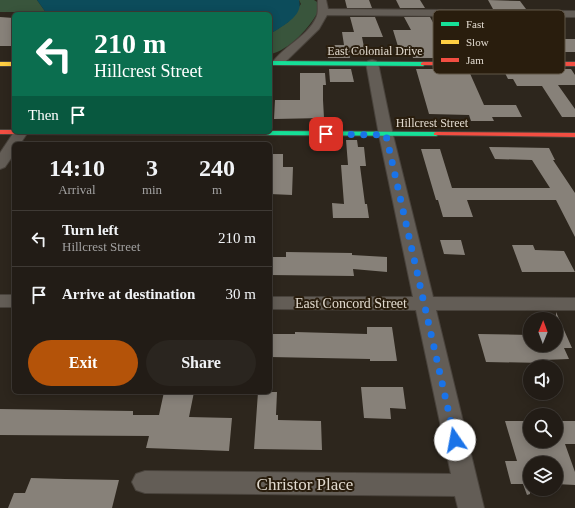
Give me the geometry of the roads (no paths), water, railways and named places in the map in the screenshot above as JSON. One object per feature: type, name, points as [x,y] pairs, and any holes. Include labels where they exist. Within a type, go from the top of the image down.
[{"type":"main road","name":"East Colonial Drive","points":[[274,63],[433,63]]},
{"type":"main road","points":[[0,64],[12,64]]},
{"type":"main road","name":"East Colonial Drive","points":[[565,64],[575,64]]},
{"type":"main road","name":"Hillcrest Street","points":[[0,132],[12,132]]},
{"type":"main road","name":"Hillcrest Street","points":[[264,134],[574,137]]},
{"type":"street","points":[[274,63],[291,50],[315,27],[324,12],[321,0]]},
{"type":"street","points":[[324,12],[433,13]]},
{"type":"street","points":[[565,14],[575,14]]},
{"type":"street","points":[[372,63],[386,135],[468,496]]},
{"type":"street","points":[[0,164],[12,146]]},
{"type":"street","points":[[0,301],[12,301]]},
{"type":"street","name":"East Concord Street","points":[[272,303],[575,304]]},
{"type":"street","name":"Christor Place","points":[[145,482],[468,496]]},
{"type":"water","points":[[37,0],[299,0],[300,6],[295,16],[272,33],[272,12],[46,12]]}]
